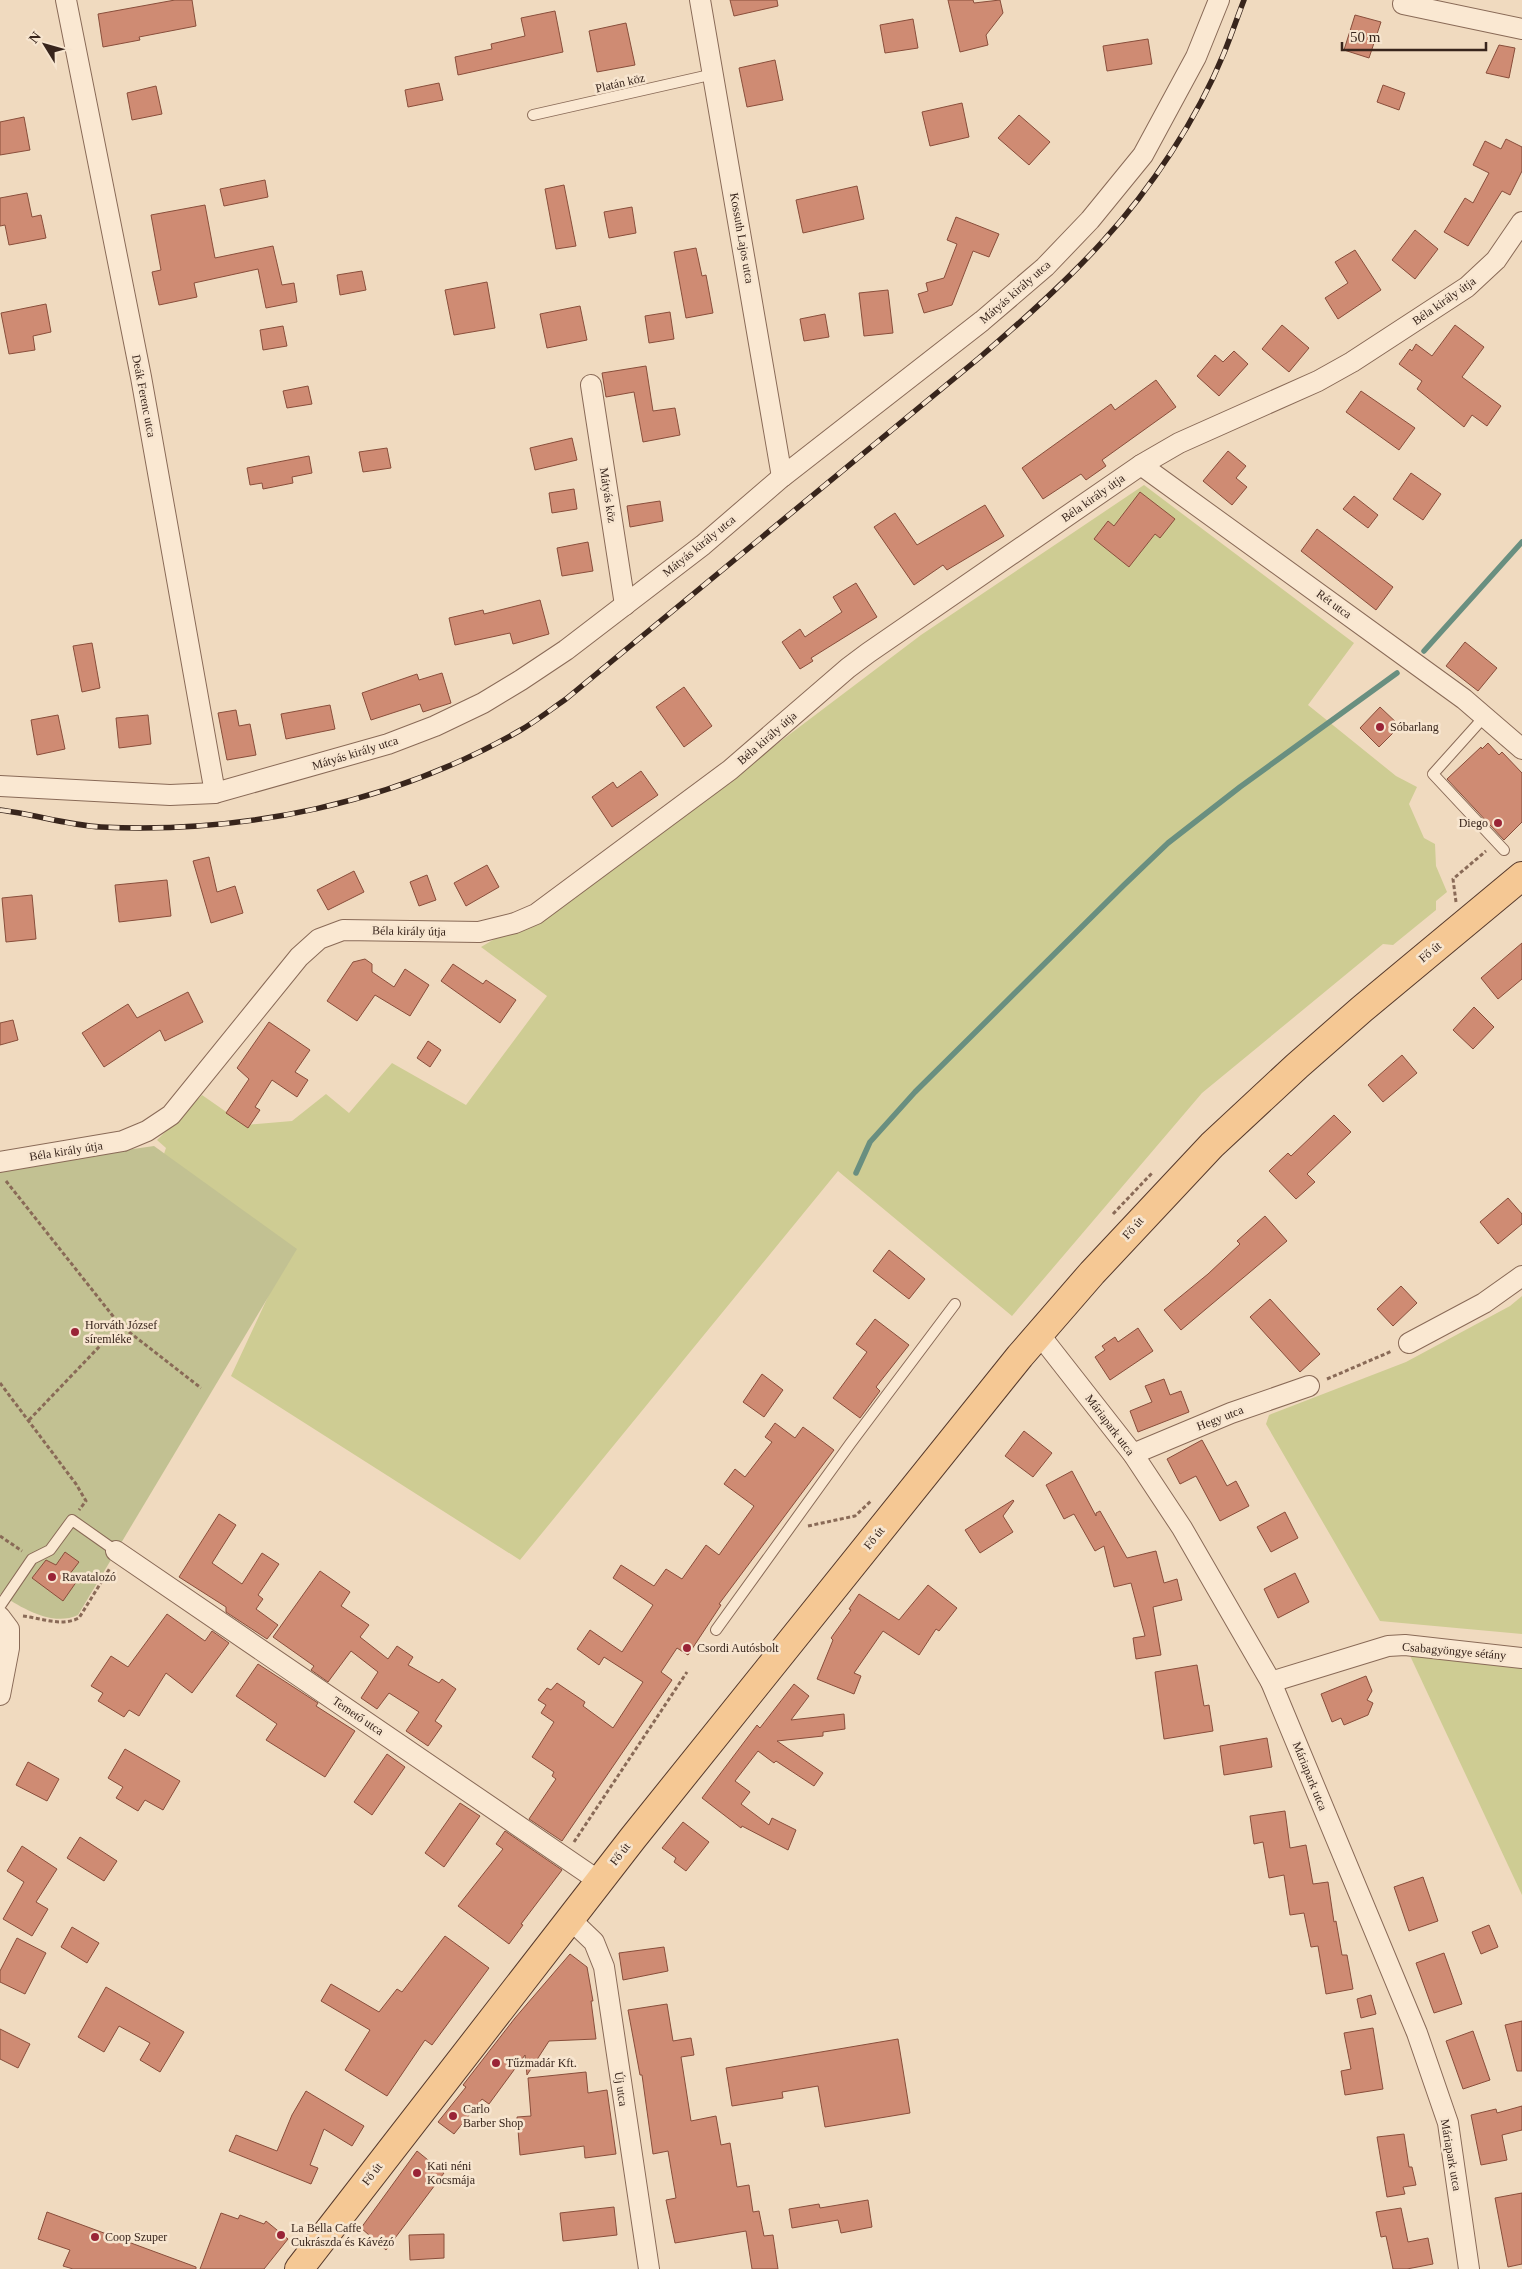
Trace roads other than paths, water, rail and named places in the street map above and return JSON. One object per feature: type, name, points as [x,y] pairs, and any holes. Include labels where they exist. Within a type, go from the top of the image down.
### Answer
[{"type":"main road","name":"Fő út","points":[[299,2269],[599,1881],[1039,1334],[1158,1200],[1212,1145],[1362,1009],[1522,876]]},
{"type":"street","name":"Deák Ferenc utca","points":[[66,0],[141,377],[215,793]]},
{"type":"street","name":"Kossuth Lajos utca","points":[[700,0],[782,477]]},
{"type":"street","name":"Mátyás király utca","points":[[0,786],[170,795],[215,793],[339,760],[388,744],[436,726],[483,703],[521,680],[566,650],[703,545],[782,477],[982,321],[1045,266],[1090,220],[1144,155],[1196,57],[1219,0]]},
{"type":"street","points":[[1403,4],[1522,28]]},
{"type":"street","name":"Béla király útja","points":[[0,1162],[123,1142],[147,1131],[171,1115],[299,956],[319,939],[344,930],[479,932],[506,926],[536,914],[730,770],[848,668],[1142,465],[1179,443],[1318,381],[1352,362],[1467,287],[1496,260],[1522,222]]},
{"type":"street","name":"Mátyás köz","points":[[591,385],[625,605]]},
{"type":"street","name":"Rét utca","points":[[1142,465],[1395,648],[1485,716],[1522,749]]},
{"type":"street","points":[[1409,1343],[1484,1303],[1522,1276]]},
{"type":"street","name":"Máriapark utca","points":[[1039,1334],[1133,1454],[1182,1528],[1271,1682],[1417,2033],[1448,2123],[1469,2269]]},
{"type":"street","name":"Hegy utca","points":[[1133,1454],[1231,1413],[1309,1386]]},
{"type":"street","name":"Temető utca","points":[[118,1552],[599,1881]]},
{"type":"street","points":[[0,1694],[10,1648],[9,1616]]},
{"type":"street","name":"Csabagyöngye sétány","points":[[1271,1682],[1388,1646],[1405,1645],[1522,1658]]},
{"type":"street","name":"Új utca","points":[[570,1919],[594,1942],[604,1968],[649,2269]]},
{"type":"lane","name":"Platán köz","points":[[533,116],[714,74]]},
{"type":"lane","points":[[1485,716],[1433,774],[1504,850]]},
{"type":"lane","points":[[716,1630],[955,1304]]},
{"type":"lane","points":[[0,1606],[32,1559],[50,1550],[72,1520],[118,1552]]},
{"type":"waterway","points":[[1424,651],[1522,542]]},
{"type":"waterway","points":[[856,1173],[870,1142],[915,1092],[1168,843],[1240,787],[1397,673]]},
{"type":"railway","points":[[0,810],[101,827],[155,828],[263,819],[317,809],[369,795],[421,777],[471,756],[531,724],[566,699],[979,358],[1074,272],[1121,221],[1155,176],[1187,128],[1227,47],[1244,0]]},
{"type":"place","name":"Sóbarlang","points":[[1380,727]]},
{"type":"place","name":"Diego","points":[[1498,823]]},
{"type":"place","name":"Horváth József síremléke","points":[[75,1332]]},
{"type":"place","name":"Ravatalozó","points":[[52,1577]]},
{"type":"place","name":"Csordi Autósbolt","points":[[687,1648]]},
{"type":"place","name":"Tűzmadár Kft.","points":[[496,2063]]},
{"type":"place","name":"Carlo Barber Shop","points":[[453,2116]]},
{"type":"place","name":"Kati néni Kocsmája","points":[[417,2173]]},
{"type":"place","name":"La Bella Caffe Cukrászda és Kávézó","points":[[281,2235]]},
{"type":"place","name":"Coop Szuper","points":[[95,2237]]}]
